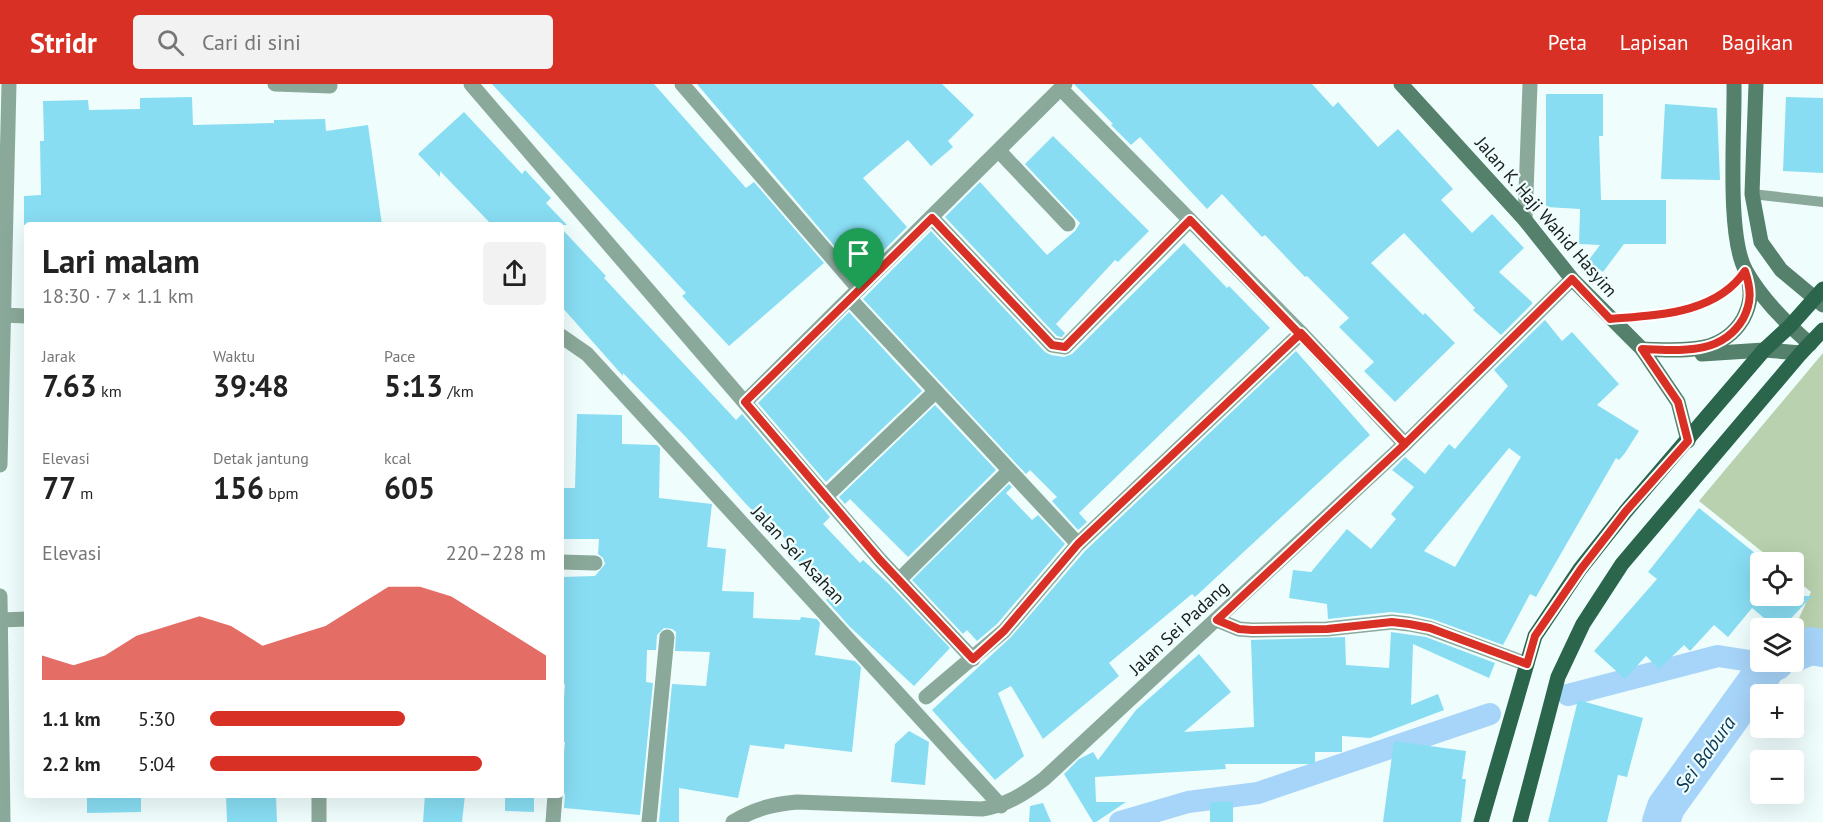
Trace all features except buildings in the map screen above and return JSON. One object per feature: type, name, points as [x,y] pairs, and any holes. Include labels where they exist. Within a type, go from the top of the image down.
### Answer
[{"type":"main road","name":"Jalan K. Haji Wahid Hasyim","points":[[1401,84],[1525,220],[1572,279],[1642,349],[1678,402],[1688,441]]},
{"type":"main road","points":[[1642,349],[1680,350],[1711,346],[1734,334],[1750,306],[1749,285],[1737,238],[1733,186],[1734,84]]},
{"type":"main road","points":[[1480,822],[1535,636],[1581,569],[1626,511],[1764,350],[1820,298],[1781,270],[1761,242],[1752,194],[1756,84]]},
{"type":"main road","points":[[1745,271],[1790,326],[1805,349]]},
{"type":"main road","points":[[1520,822],[1558,677],[1583,624],[1622,564],[1823,330]]},
{"type":"main road","points":[[1642,349],[1671,354],[1805,349]]},
{"type":"street","points":[[0,465],[9,84]]},
{"type":"street","points":[[275,84],[330,86]]},
{"type":"street","points":[[471,84],[880,560],[973,659]]},
{"type":"street","points":[[682,84],[935,392],[1078,544]]},
{"type":"street","points":[[1525,220],[1530,84]]},
{"type":"street","points":[[745,402],[1063,86],[1405,444]]},
{"type":"street","points":[[999,151],[1068,224]]},
{"type":"street","points":[[932,218],[1052,345],[1057,347],[1065,347],[1190,220]]},
{"type":"street","name":"Jalan Sei Padang","points":[[734,822],[751,811],[775,804],[797,802],[982,809],[1001,806],[1023,795],[1044,779],[1405,444],[1572,279]]},
{"type":"street","points":[[2,315],[24,316]]},
{"type":"street","points":[[926,697],[1004,631],[1078,544],[1301,333]]},
{"type":"street","name":"Jalan Sei Asahan","points":[[564,338],[587,354],[1001,806]]},
{"type":"street","points":[[825,496],[935,392]]},
{"type":"street","points":[[900,579],[1008,472]]},
{"type":"street","points":[[564,562],[595,563]]},
{"type":"street","points":[[0,596],[3,822]]},
{"type":"street","points":[[1,620],[24,619]]},
{"type":"street","points":[[1217,620],[1239,629],[1252,630],[1327,629],[1392,622],[1409,624],[1430,628],[1527,664]]},
{"type":"street","points":[[650,822],[667,637]]},
{"type":"street","points":[[319,798],[319,822]]},
{"type":"street","points":[[553,822],[555,798]]},
{"type":"lane","points":[[1752,194],[1823,202]]},
{"type":"lane","points":[[1610,319],[1656,315],[1699,306],[1736,284],[1745,271]]},
{"type":"green space","points":[[1823,353],[1823,650],[1804,646],[1804,618],[1799,618],[1811,592],[1804,586],[1804,552],[1763,552],[1699,501]]},
{"type":"waterway","name":"Sei Babura","points":[[1804,649],[1810,646],[1823,648]]},
{"type":"waterway","points":[[1568,695],[1718,656],[1750,661]]},
{"type":"waterway","name":"Sei Babura","points":[[1661,822],[1666,807],[1763,672]]},
{"type":"waterway","points":[[1120,822],[1188,802],[1258,793],[1490,714]]},
{"type":"route","points":[[859,290],[745,402],[880,560],[973,659],[1004,631],[1078,544],[1301,333],[1405,444],[1217,620],[1239,629],[1252,630],[1327,629],[1392,622],[1409,624],[1430,628],[1527,664],[1535,636],[1581,569],[1626,511],[1688,441],[1678,402],[1642,349],[1680,350],[1711,346],[1734,334],[1750,306],[1749,285],[1745,271],[1736,284],[1720,296],[1699,306],[1656,315],[1610,319],[1572,279],[1405,444],[1385,424],[1301,333],[1190,220],[1065,347],[1052,345],[932,218],[859,290]]}]
